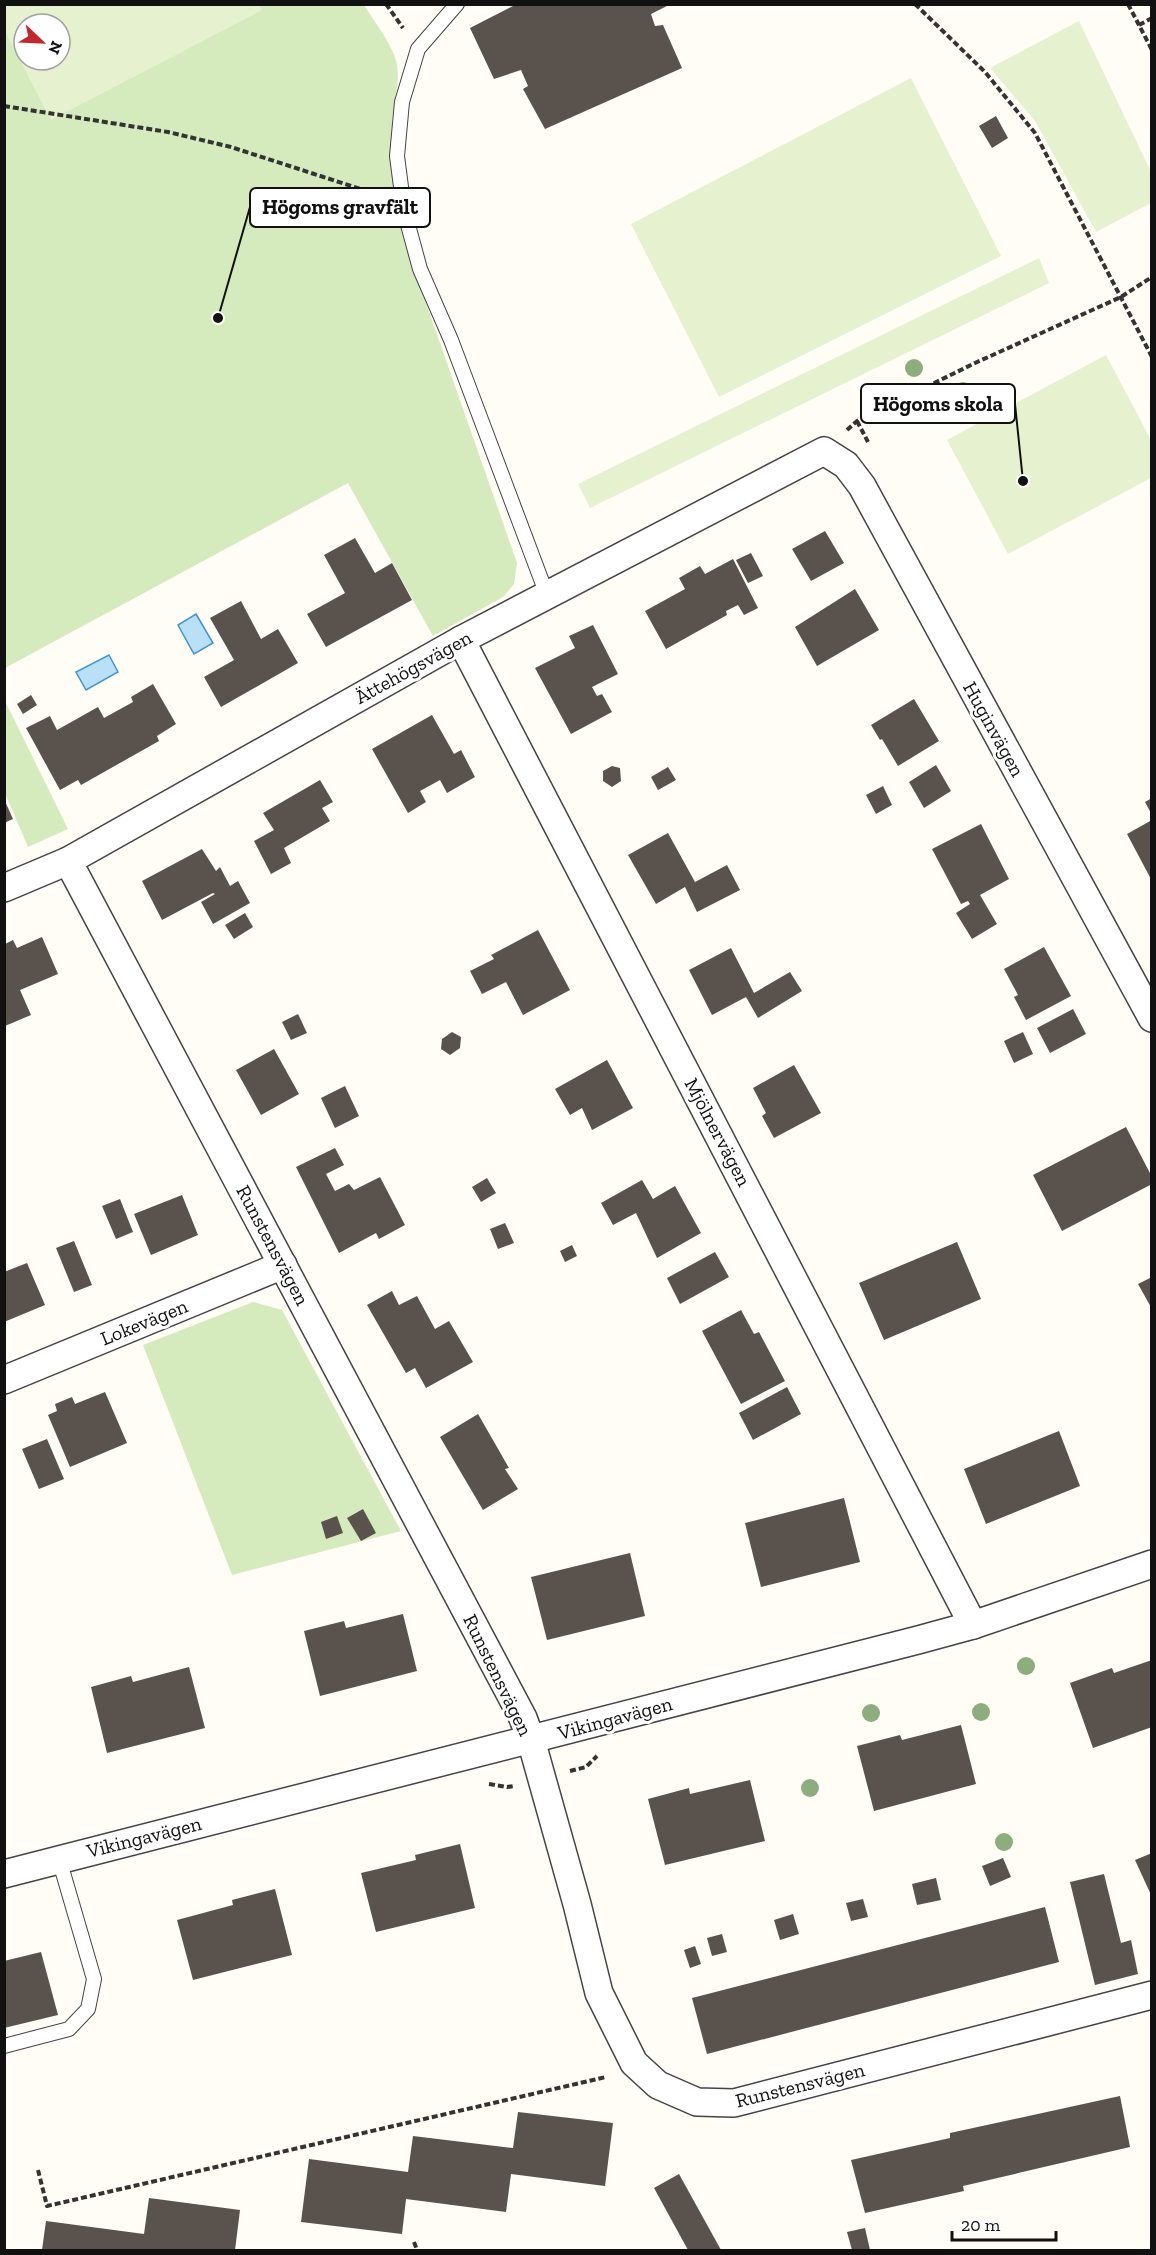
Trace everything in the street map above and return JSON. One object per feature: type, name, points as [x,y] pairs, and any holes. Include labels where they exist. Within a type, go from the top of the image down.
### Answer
[{"type":"street","name":"Ättehögsvägen","points":[[4,888],[68,861],[461,640],[824,451]]},
{"type":"street","name":"Huginvägen","points":[[824,451],[846,465],[862,486],[1151,1015]]},
{"type":"street","name":"Mjölnervägen","points":[[461,640],[973,1625]]},
{"type":"street","name":"Runstensvägen","points":[[68,861],[517,1708],[531,1740],[577,1904],[599,1993],[634,2063],[658,2085],[697,2102],[734,2103],[1152,1995]]},
{"type":"street","name":"Lokevägen","points":[[4,1380],[283,1265]]},
{"type":"street","name":"Vikingavägen","points":[[4,1874],[973,1625],[1152,1564]]},
{"type":"lane","points":[[457,4],[418,49],[402,102],[397,156],[403,203],[420,269],[451,340],[547,595]]},
{"type":"lane","points":[[4,2046],[69,2030],[88,2009],[94,1979],[59,1859]]},
{"type":"path","points":[[915,4],[985,72],[1035,133],[1152,357]]},
{"type":"path","points":[[1128,4],[1152,50]]},
{"type":"path","points":[[1139,25],[1152,18]]},
{"type":"path","points":[[4,106],[168,132],[231,147],[403,203]]},
{"type":"path","points":[[824,451],[857,421],[975,363],[1121,297],[1152,277]]},
{"type":"path","points":[[38,2170],[46,2206],[614,2075],[634,2063]]},
{"type":"path","points":[[414,2242],[417,2250]]},
{"type":"green space","points":[[5,5],[364,5],[391,47],[398,69],[392,117],[392,155],[398,213],[405,243],[517,563],[514,584],[503,597],[433,636],[348,483],[5,668]]},
{"type":"green space","points":[[5,5],[259,5],[262,10],[51,120],[26,72],[72,72],[72,12],[12,12],[12,45],[5,31]]},
{"type":"green space","points":[[1079,21],[1151,172],[1151,203],[1096,232],[1035,121],[990,68]]},
{"type":"green space","points":[[911,78],[1001,256],[719,397],[631,224]]},
{"type":"green space","points":[[1039,258],[1049,283],[590,508],[578,484]]},
{"type":"green space","points":[[1106,355],[1151,440],[1151,478],[1008,554],[947,440]]},
{"type":"green space","points":[[5,701],[68,829],[28,847],[5,793]]},
{"type":"green space","points":[[253,1302],[282,1310],[401,1531],[232,1575],[143,1345]]},
{"type":"water","points":[[196,614],[213,643],[194,654],[178,625]]},
{"type":"water","points":[[109,655],[118,672],[86,690],[76,672]]},
{"type":"building","points":[[517,4],[671,4],[651,14],[655,26],[663,25],[682,68],[545,129],[523,89],[528,86],[521,70],[494,79],[470,28]]},
{"type":"building","points":[[996,116],[1008,138],[992,148],[979,126]]},
{"type":"building","points":[[825,531],[844,563],[811,581],[792,549]]},
{"type":"building","points":[[355,538],[375,573],[392,563],[412,600],[326,647],[307,614],[345,593],[324,555]]},
{"type":"building","points":[[751,553],[763,576],[748,583],[736,560]]},
{"type":"building","points":[[733,559],[758,608],[744,615],[738,605],[726,611],[727,615],[666,649],[645,611],[685,589],[679,578],[700,566],[705,574]]},
{"type":"building","points":[[855,589],[879,630],[817,666],[795,627]]},
{"type":"building","points":[[241,601],[261,639],[278,629],[298,663],[221,707],[204,677],[234,660],[210,618]]},
{"type":"building","points":[[593,625],[618,674],[592,687],[597,696],[602,694],[612,712],[571,734],[535,668],[575,648],[569,636]]},
{"type":"building","points":[[153,684],[176,724],[157,736],[159,741],[81,785],[78,780],[60,790],[26,728],[50,716],[57,730],[98,707],[104,718],[133,702],[131,697]]},
{"type":"building","points":[[31,695],[37,705],[23,714],[17,704]]},
{"type":"building","points":[[914,699],[939,741],[898,766],[871,725]]},
{"type":"building","points":[[432,715],[454,754],[461,750],[475,777],[447,793],[440,780],[420,791],[426,802],[408,813],[372,749]]},
{"type":"building","points":[[936,765],[951,791],[924,808],[909,782]]},
{"type":"building","points":[[612,766],[620,768],[621,781],[612,787],[603,781],[603,771]]},
{"type":"building","points":[[668,767],[676,780],[658,790],[651,777]]},
{"type":"building","points":[[320,780],[333,802],[322,808],[330,821],[284,848],[291,863],[271,874],[254,841],[274,830],[263,813]]},
{"type":"building","points":[[883,786],[892,805],[876,814],[866,795]]},
{"type":"building","points":[[1152,798],[1152,815],[1145,802]]},
{"type":"building","points":[[4,799],[13,819],[4,823]]},
{"type":"building","points":[[1152,820],[1152,881],[1127,834]]},
{"type":"building","points":[[981,824],[1009,879],[980,895],[997,924],[972,939],[956,913],[970,904],[968,901],[961,904],[932,849]]},
{"type":"building","points":[[668,833],[695,882],[727,865],[740,890],[697,912],[685,887],[656,904],[628,855]]},
{"type":"building","points":[[202,849],[216,871],[220,867],[230,886],[238,881],[250,903],[213,924],[201,902],[215,894],[213,893],[162,920],[142,881]]},
{"type":"building","points":[[245,913],[253,927],[234,939],[225,925]]},
{"type":"building","points":[[538,930],[570,990],[523,1015],[506,982],[482,994],[470,971],[494,959],[491,955]]},
{"type":"building","points":[[42,937],[58,974],[20,990],[31,1015],[5,1026],[5,944],[13,940],[17,948]]},
{"type":"building","points":[[1044,947],[1071,996],[1026,1020],[1014,997],[1018,995],[1004,969]]},
{"type":"building","points":[[731,948],[754,993],[790,972],[802,991],[758,1018],[746,997],[712,1015],[689,970]]},
{"type":"building","points":[[1073,1009],[1086,1034],[1050,1053],[1037,1028]]},
{"type":"building","points":[[298,1014],[307,1033],[291,1040],[282,1022]]},
{"type":"building","points":[[452,1032],[461,1037],[460,1048],[450,1055],[441,1049],[442,1039]]},
{"type":"building","points":[[1023,1032],[1033,1054],[1014,1063],[1004,1041]]},
{"type":"building","points":[[274,1049],[299,1094],[261,1115],[236,1070]]},
{"type":"building","points":[[607,1060],[633,1108],[592,1130],[582,1108],[570,1115],[555,1089]]},
{"type":"building","points":[[794,1065],[821,1113],[774,1138],[762,1116],[766,1113],[753,1088]]},
{"type":"building","points":[[345,1086],[359,1116],[335,1128],[321,1098]]},
{"type":"building","points":[[1126,1127],[1152,1177],[1152,1184],[1062,1231],[1033,1175]]},
{"type":"building","points":[[335,1148],[344,1165],[326,1174],[335,1191],[349,1184],[354,1190],[380,1177],[405,1225],[379,1239],[376,1233],[339,1253],[296,1167]]},
{"type":"building","points":[[487,1178],[496,1193],[481,1202],[472,1187]]},
{"type":"building","points":[[642,1180],[653,1199],[675,1186],[701,1233],[657,1258],[636,1213],[613,1225],[601,1203]]},
{"type":"building","points":[[182,1195],[198,1235],[151,1255],[134,1214]]},
{"type":"building","points":[[120,1199],[133,1232],[116,1239],[102,1206]]},
{"type":"building","points":[[505,1223],[514,1243],[498,1249],[490,1229]]},
{"type":"building","points":[[74,1241],[92,1285],[74,1292],[56,1248]]},
{"type":"building","points":[[957,1242],[981,1299],[884,1340],[859,1283]]},
{"type":"building","points":[[572,1245],[577,1256],[565,1262],[560,1251]]},
{"type":"building","points":[[715,1252],[729,1277],[680,1304],[667,1278]]},
{"type":"building","points":[[27,1263],[45,1305],[4,1322],[4,1272]]},
{"type":"building","points":[[1152,1277],[1152,1309],[1138,1284]]},
{"type":"building","points":[[392,1291],[399,1305],[417,1296],[435,1329],[449,1321],[473,1362],[426,1388],[415,1368],[406,1373],[367,1305]]},
{"type":"building","points":[[741,1310],[754,1334],[759,1332],[785,1381],[741,1404],[702,1331]]},
{"type":"building","points":[[787,1387],[801,1414],[753,1440],[739,1413]]},
{"type":"building","points":[[105,1392],[127,1443],[70,1467],[48,1415],[57,1411],[55,1404],[72,1397],[75,1404]]},
{"type":"building","points":[[478,1414],[509,1468],[505,1469],[518,1489],[483,1510],[440,1437]]},
{"type":"building","points":[[1059,1431],[1080,1486],[986,1524],[964,1469]]},
{"type":"building","points":[[47,1439],[64,1479],[39,1489],[22,1449]]},
{"type":"building","points":[[844,1498],[860,1562],[761,1587],[745,1523]]},
{"type":"building","points":[[363,1509],[376,1533],[361,1541],[347,1518]]},
{"type":"building","points":[[337,1516],[343,1533],[326,1539],[321,1522]]},
{"type":"building","points":[[630,1553],[645,1616],[547,1640],[531,1577]]},
{"type":"building","points":[[403,1614],[417,1671],[320,1696],[304,1631],[344,1621],[346,1628]]},
{"type":"building","points":[[1152,1660],[1152,1727],[1093,1748],[1070,1683],[1112,1668],[1114,1673]]},
{"type":"building","points":[[189,1667],[205,1728],[107,1753],[91,1687],[131,1676],[133,1682]]},
{"type":"building","points":[[961,1725],[976,1784],[874,1811],[857,1746],[900,1735],[902,1740]]},
{"type":"building","points":[[750,1780],[765,1841],[665,1865],[648,1799],[689,1788],[690,1794]]},
{"type":"building","points":[[460,1844],[475,1908],[376,1932],[361,1873],[416,1860],[415,1855]]},
{"type":"building","points":[[1152,1853],[1152,1897],[1135,1860]]},
{"type":"building","points":[[1003,1858],[1011,1877],[990,1886],[982,1866]]},
{"type":"building","points":[[1104,1874],[1121,1943],[1131,1940],[1138,1974],[1095,1985],[1070,1882]]},
{"type":"building","points":[[936,1878],[941,1900],[917,1905],[912,1884]]},
{"type":"building","points":[[275,1889],[292,1955],[193,1980],[177,1920],[233,1905],[232,1900]]},
{"type":"building","points":[[863,1899],[868,1917],[851,1921],[846,1903]]},
{"type":"building","points":[[1045,1907],[1059,1962],[707,2054],[692,1998]]},
{"type":"building","points":[[793,1914],[799,1934],[780,1940],[774,1920]]},
{"type":"building","points":[[722,1934],[727,1952],[712,1956],[707,1938]]},
{"type":"building","points":[[695,1946],[701,1964],[690,1968],[684,1950]]},
{"type":"building","points":[[41,1952],[58,2015],[4,2028],[4,1961]]},
{"type":"building","points":[[1120,2096],[1130,2147],[963,2186],[964,2191],[865,2213],[851,2160],[950,2138],[950,2133]]},
{"type":"building","points":[[518,2112],[613,2123],[605,2186],[511,2174],[506,2212],[406,2199],[402,2234],[301,2222],[309,2159],[408,2172],[413,2136],[513,2148]]},
{"type":"building","points":[[679,2174],[721,2250],[688,2250],[654,2188]]},
{"type":"building","points":[[149,2198],[240,2210],[235,2250],[42,2250],[46,2221],[144,2234]]},
{"type":"building","points":[[865,2228],[870,2250],[852,2250],[847,2232]]},
{"type":"place","name":"Högoms gravfält","points":[[218,318]]},
{"type":"place","name":"Högoms skola","points":[[1023,481]]}]
